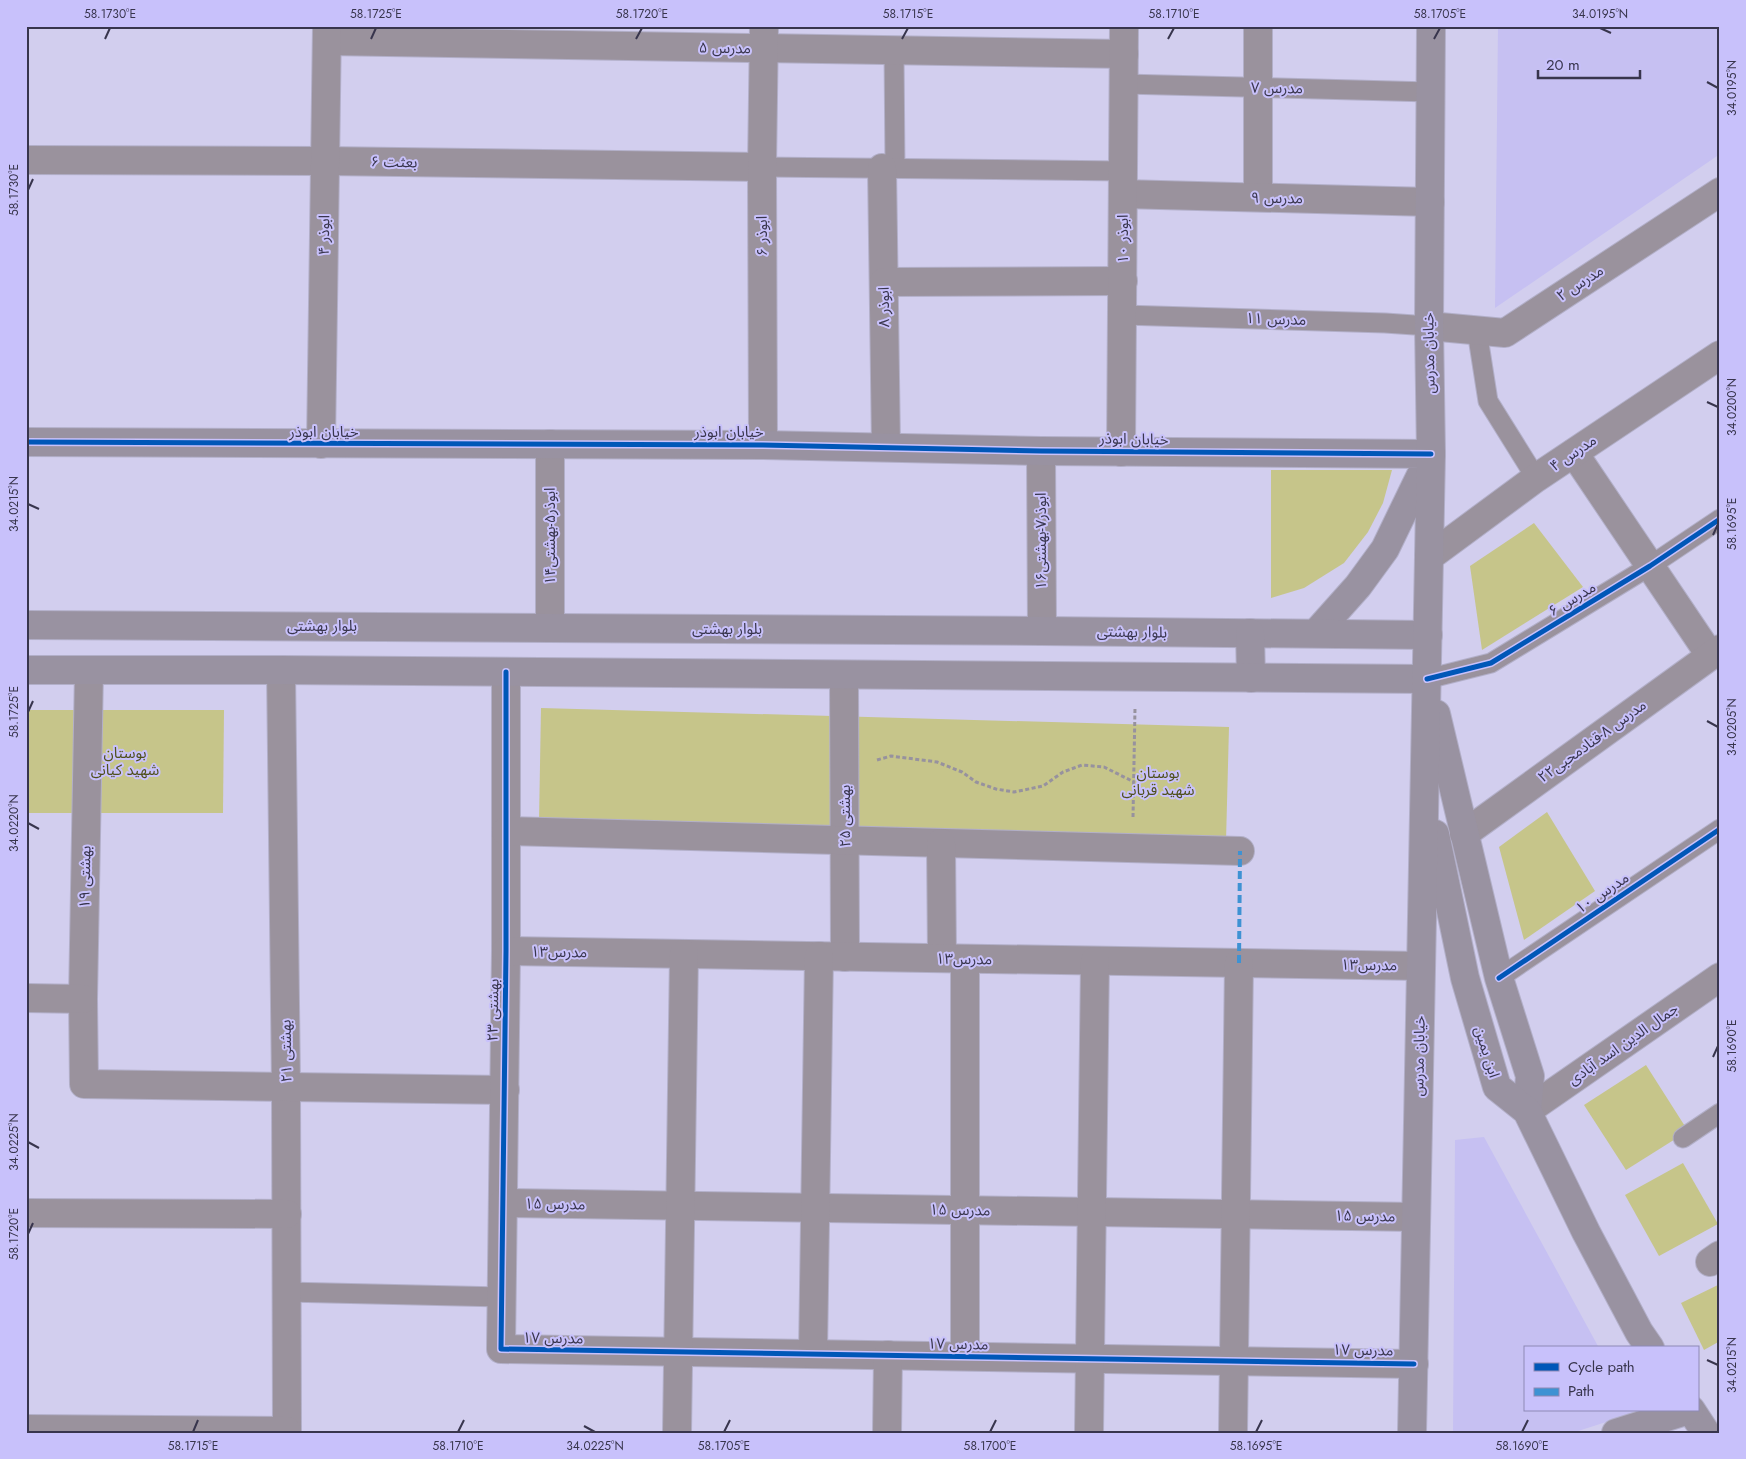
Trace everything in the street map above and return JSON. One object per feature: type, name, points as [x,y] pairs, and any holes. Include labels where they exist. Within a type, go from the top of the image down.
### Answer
[{"type":"main road","name":"خیابان مدرس","points":[[1413,1422],[1424,779],[1430,557],[1431,26]]},
{"type":"main road","name":"خیابان ابوذر","points":[[26,442],[763,445],[1040,451],[1431,454]]},
{"type":"main road","points":[[1316,633],[1358,586],[1385,549],[1431,454]]},
{"type":"main road","name":"بلوار بهشتی","points":[[26,625],[1042,630],[1428,635]]},
{"type":"main road","points":[[1250,633],[1251,678]]},
{"type":"main road","points":[[26,670],[281,670],[1427,679]]},
{"type":"main road","name":"خیابان مدرس","points":[[1427,679],[1499,978],[1530,1076],[1527,1110]]},
{"type":"main road","name":"ابن یمین","points":[[1424,779],[1465,978],[1497,1087],[1527,1110],[1586,1232],[1639,1332],[1649,1346]]},
{"type":"main road","points":[[1616,1433],[1684,1412]]},
{"type":"main road","points":[[1691,1412],[1706,1433]]},
{"type":"main road","points":[[1413,1422],[1432,1433]]},
{"type":"street","name":"ابوذر ۱۰","points":[[1121,452],[1124,26]]},
{"type":"street","points":[[1258,26],[1258,197]]},
{"type":"street","name":"مدرس ۵","points":[[327,34],[763,37],[894,51],[1124,54]]},
{"type":"street","name":"ابوذر ۴","points":[[321,444],[327,34]]},
{"type":"street","name":"ابوذر ۶","points":[[763,37],[763,445]]},
{"type":"street","name":"بعثت ۶","points":[[26,160],[325,161],[762,167]]},
{"type":"street","name":"ابوذر ۸","points":[[886,447],[884,282],[889,168]]},
{"type":"street","name":"مدرس ۹","points":[[1123,182],[1258,197],[1430,202]]},
{"type":"street","name":"مدرس ۲","points":[[1429,326],[1505,333],[1720,192]]},
{"type":"street","points":[[884,282],[1123,281]]},
{"type":"street","name":"مدرس ۴","points":[[1430,557],[1536,478],[1720,355]]},
{"type":"street","name":"ابوذر۵-بهشتی۱۴","points":[[550,444],[550,627]]},
{"type":"street","name":"ابوذر۷-بهشتی۱۶","points":[[1040,451],[1042,630]]},
{"type":"street","points":[[1574,453],[1650,566],[1715,652]]},
{"type":"street","points":[[26,612],[26,625]]},
{"type":"street","name":"مدرس ۸-قنادمحبی۲۲","points":[[1464,834],[1715,652]]},
{"type":"street","name":"بهشتی ۲۱","points":[[281,670],[287,1214],[286,1432]]},
{"type":"street","name":"بهشتی ۱۹","points":[[89,671],[83,999],[84,1084],[286,1087]]},
{"type":"street","name":"بهشتی ۲۳","points":[[501,1349],[505,1090],[506,672]]},
{"type":"street","name":"بهشتی ۲۵","points":[[813,1354],[815,1208],[832,957],[845,840],[844,675]]},
{"type":"street","points":[[506,831],[1240,851]]},
{"type":"street","points":[[941,843],[954,958],[965,1210],[965,1356]]},
{"type":"street","name":"مدرس۱۳","points":[[506,952],[1421,966]]},
{"type":"street","points":[[677,1433],[684,954]]},
{"type":"street","points":[[1089,1433],[1095,961]]},
{"type":"street","points":[[1233,1433],[1238,963]]},
{"type":"street","name":"جمال الدین اسد آبادی","points":[[1527,1110],[1720,977]]},
{"type":"street","points":[[26,998],[83,999]]},
{"type":"street","points":[[286,1087],[505,1090]]},
{"type":"street","name":"مدرس ۱۵","points":[[503,1203],[1416,1217]]},
{"type":"street","points":[[26,1213],[287,1214]]},
{"type":"street","name":"مدرس ۱۷","points":[[501,1349],[1414,1364]]},
{"type":"street","points":[[887,1433],[888,1355]]},
{"type":"street","points":[[26,1429],[286,1432]]},
{"type":"lane","points":[[889,168],[894,51]]},
{"type":"lane","name":"مدرس ۷","points":[[1124,84],[1430,92]]},
{"type":"lane","points":[[762,167],[889,168],[1123,182]]},
{"type":"lane","name":"مدرس ۱۱","points":[[1122,315],[1385,322],[1429,326]]},
{"type":"lane","points":[[1477,331],[1488,401],[1536,478]]},
{"type":"lane","name":"مدرس ۶","points":[[1427,679],[1491,663],[1650,566],[1720,518]]},
{"type":"lane","name":"مدرس ۱۰","points":[[1499,978],[1720,829]]},
{"type":"lane","points":[[1683,1138],[1720,1113]]},
{"type":"lane","points":[[286,1292],[502,1297]]},
{"type":"path","points":[[1132,848],[1136,677]]},
{"type":"path","points":[[844,771],[891,756],[937,762],[962,772],[976,782],[996,789],[1014,792],[1043,786],[1063,772],[1082,765],[1104,767],[1134,782]]},
{"type":"shaded area","points":[[1498,26],[1720,26],[1720,154],[1495,308]]},
{"type":"shaded area","points":[[1484,1137],[1598,1346],[1524,1346],[1524,1412],[1634,1413],[1572,1433],[1453,1433],[1455,1140]]},
{"type":"green space","points":[[1271,470],[1392,470],[1383,503],[1368,532],[1344,563],[1304,588],[1271,598]]},
{"type":"green space","points":[[1534,523],[1583,587],[1482,650],[1470,566]]},
{"type":"green space","name":"بوستان شهید قربانی","points":[[541,708],[1229,727],[1226,841],[539,822]]},
{"type":"green space","name":"بوستان شهید کیانی","points":[[26,710],[224,710],[223,813],[26,813]]},
{"type":"green space","points":[[1547,812],[1595,891],[1524,940],[1499,847]]},
{"type":"green space","points":[[1646,1065],[1688,1131],[1626,1170],[1584,1105]]},
{"type":"green space","points":[[1683,1163],[1718,1224],[1659,1256],[1625,1195]]},
{"type":"green space","points":[[1720,1284],[1720,1341],[1704,1350],[1681,1303]]},
{"type":"marked path","points":[[1239,963],[1240,851]]},
{"type":"cycle path","points":[[26,442],[763,445],[1041,451],[1431,454]]},
{"type":"cycle path","points":[[1427,679],[1491,663],[1650,566],[1720,519]]},
{"type":"cycle path","points":[[506,672],[506,951],[501,1349],[1414,1364]]},
{"type":"cycle path","points":[[1499,978],[1720,829]]}]
